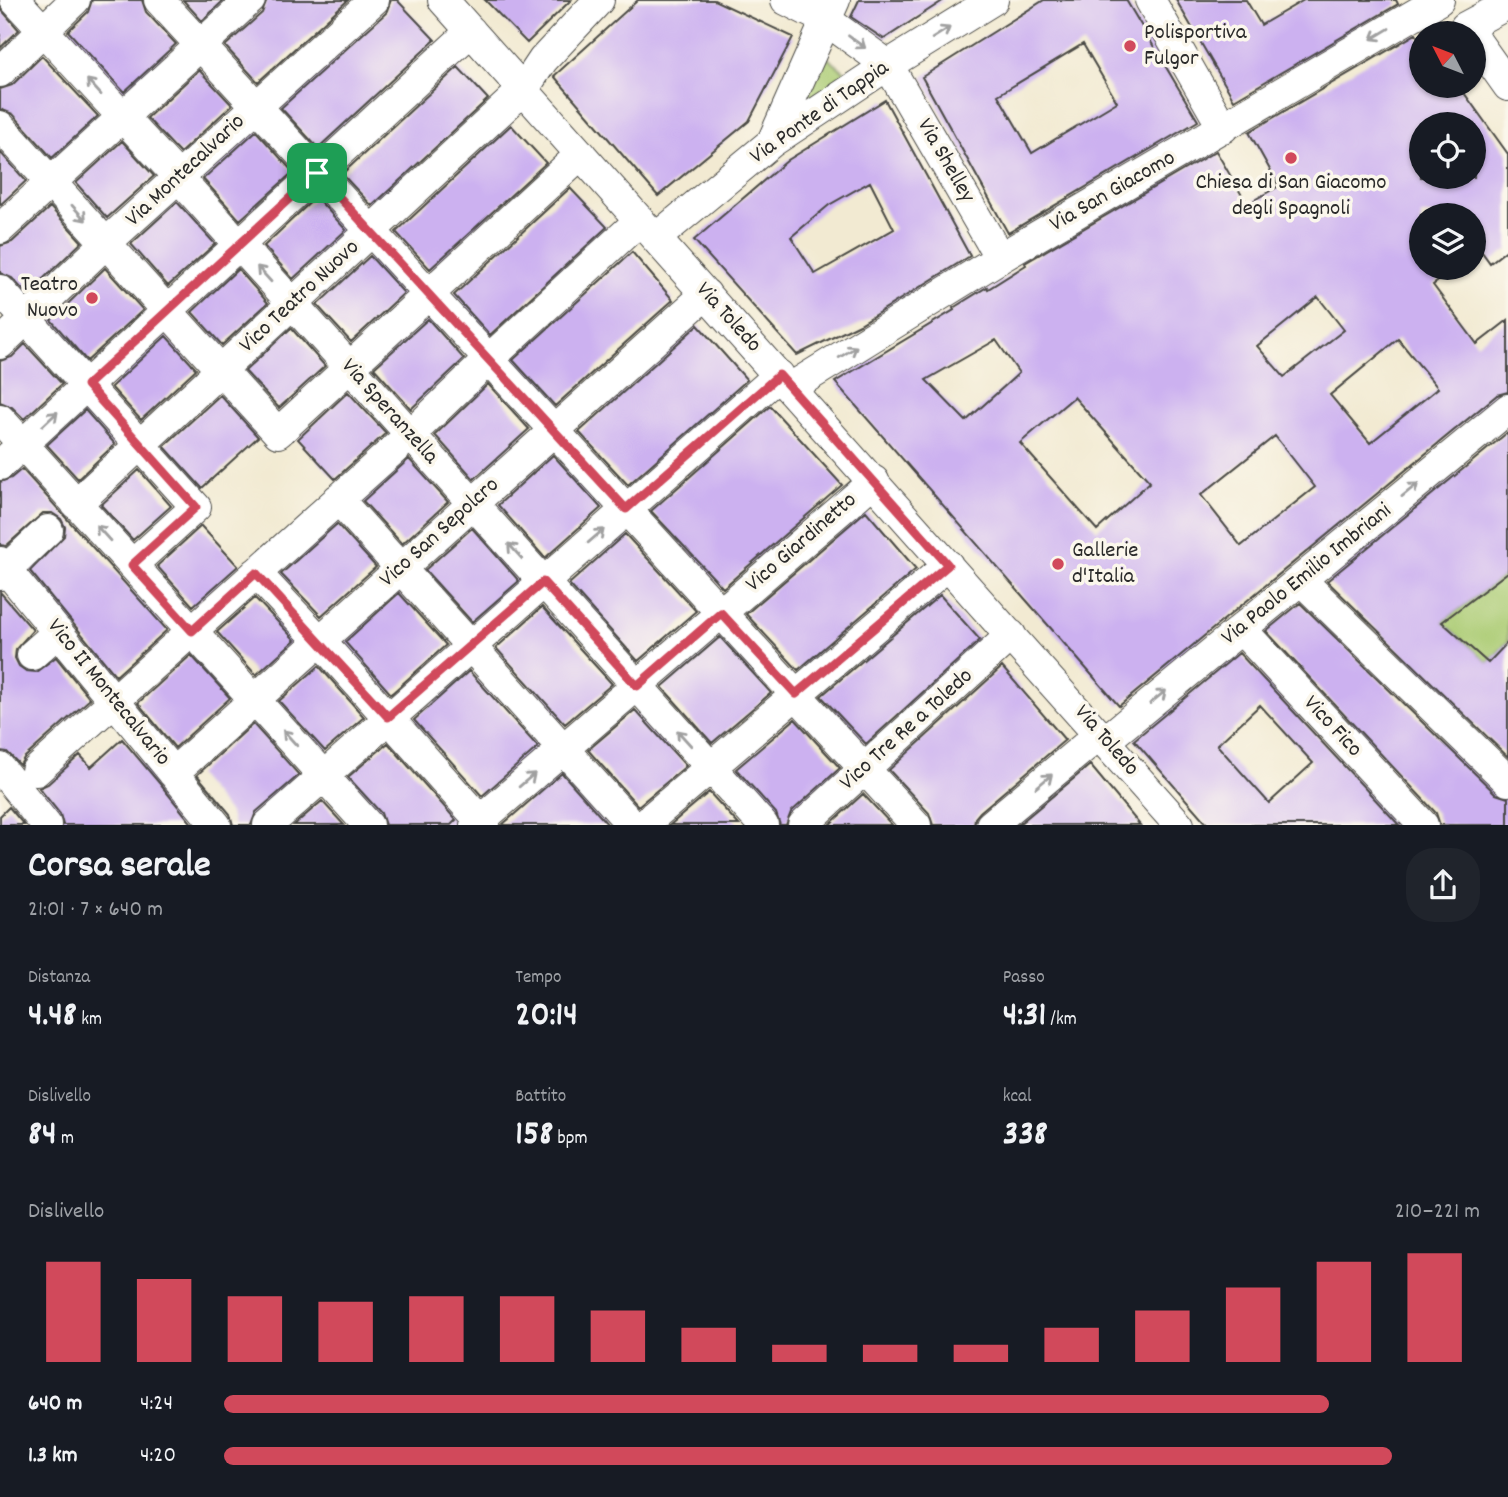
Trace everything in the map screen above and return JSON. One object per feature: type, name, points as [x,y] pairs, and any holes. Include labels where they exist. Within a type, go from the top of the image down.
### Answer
[{"type":"street","name":"Via Speranzella","points":[[15,0],[763,825]]},
{"type":"street","points":[[0,72],[75,0]]},
{"type":"street","points":[[159,0],[916,825]]},
{"type":"street","points":[[0,229],[250,0]]},
{"type":"street","name":"Via Montecalvario","points":[[0,344],[106,243],[374,0]]},
{"type":"street","name":"Via Toledo","points":[[443,0],[1179,825]]},
{"type":"street","points":[[786,0],[831,10],[888,65]]},
{"type":"street","name":"Via Ponte di Tappia","points":[[13,782],[114,700],[192,631],[410,435],[489,359],[648,229],[888,65],[993,0]]},
{"type":"street","points":[[1150,0],[1223,128]]},
{"type":"street","name":"Via San Giacomo","points":[[268,825],[626,509],[784,381],[1000,258],[1439,0]]},
{"type":"street","points":[[1445,0],[1461,21]]},
{"type":"street","name":"Vico Teatro Nuovo","points":[[76,504],[523,90],[543,60],[597,2]]},
{"type":"street","points":[[1486,21],[1508,4]]},
{"type":"street","points":[[772,142],[831,10]]},
{"type":"street","points":[[0,465],[471,31]]},
{"type":"street","points":[[1486,55],[1508,86]]},
{"type":"street","name":"Via Shelley","points":[[888,65],[1000,258]]},
{"type":"street","points":[[0,125],[278,433],[581,154]]},
{"type":"street","points":[[0,290],[196,507],[132,565]]},
{"type":"street","name":"Vico San Sepolcro","points":[[173,773],[706,294]]},
{"type":"street","name":"Via Paolo Emilio Imbriani","points":[[991,825],[1241,629],[1508,409]]},
{"type":"street","points":[[0,419],[192,631],[264,692],[324,775],[368,825]]},
{"type":"street","name":"Vico Giardinetto","points":[[480,824],[874,481]]},
{"type":"street","points":[[338,499],[632,825]]},
{"type":"street","points":[[2,568],[48,530]]},
{"type":"street","points":[[643,825],[948,565]]},
{"type":"street","name":"Vico II Montecalvario","points":[[2,568],[216,825]]},
{"type":"street","points":[[256,573],[388,717],[480,824]]},
{"type":"street","points":[[1301,580],[1508,780]]},
{"type":"street","name":"Vico Fico","points":[[1241,629],[1423,825]]},
{"type":"street","points":[[32,655],[58,632]]},
{"type":"street","name":"Vico Tre Re a Toledo","points":[[803,825],[1011,635]]},
{"type":"street","points":[[13,782],[46,825]]},
{"type":"green space","points":[[824,55],[849,75],[795,114]]},
{"type":"green space","points":[[1508,572],[1508,642],[1488,663],[1442,622]]},
{"type":"building","points":[[92,0],[142,0],[146,12],[176,44],[124,92],[68,31],[88,12]]},
{"type":"building","points":[[183,0],[224,0],[202,21]]},
{"type":"building","points":[[267,0],[348,0],[258,82],[225,46],[262,13]]},
{"type":"building","points":[[391,0],[397,0],[435,40],[318,148],[281,108],[386,13]]},
{"type":"building","points":[[485,0],[571,0],[527,43]]},
{"type":"building","points":[[638,0],[714,0],[793,37],[749,121],[658,196],[554,76]]},
{"type":"building","points":[[859,0],[944,0],[884,39],[851,17]]},
{"type":"building","points":[[1044,0],[1126,0],[1198,121],[1008,233],[922,77]],"holes":[[[1083,44],[1117,102],[1032,153],[998,95]]]},
{"type":"building","points":[[1176,0],[1246,0],[1261,25],[1304,0],[1396,0],[1398,4],[1234,100]]},
{"type":"building","points":[[0,8],[19,30],[0,48]]},
{"type":"building","points":[[1409,38],[1409,98],[1468,98],[1478,112],[1409,112],[1409,189],[1486,189],[1486,123],[1508,154],[1508,249],[1490,263],[1486,258],[1486,203],[1409,203],[1409,280],[1440,280],[1433,285],[1477,344],[1508,320],[1508,392],[1497,395],[1119,706],[835,382],[987,287],[988,289],[1026,265],[1025,263],[1216,151],[1247,204],[1279,186],[1249,132]],"holes":[[[1318,297],[1344,330],[1284,377],[1257,346]],[[1398,339],[1438,388],[1370,443],[1330,395]],[[996,340],[1019,373],[966,421],[926,380]],[[1074,397],[1150,482],[1097,530],[1020,443]],[[1275,436],[1315,487],[1241,546],[1201,495]]]},
{"type":"building","points":[[42,56],[98,116],[52,158],[13,114],[0,109],[0,89],[12,85]]},
{"type":"building","points":[[458,67],[488,99],[372,206],[342,174]]},
{"type":"building","points":[[199,70],[232,105],[180,153],[147,118]]},
{"type":"building","points":[[885,100],[970,256],[860,324],[797,355],[694,240],[788,160]],"holes":[[[870,182],[894,229],[815,274],[791,237],[829,205]]]},
{"type":"building","points":[[511,125],[546,163],[430,269],[396,232]]},
{"type":"building","points":[[256,131],[293,172],[240,220],[203,179]]},
{"type":"building","points":[[122,141],[154,176],[107,218],[76,183]]},
{"type":"building","points":[[0,152],[26,181],[0,205]]},
{"type":"building","points":[[570,188],[607,227],[490,335],[454,295]]},
{"type":"building","points":[[316,197],[346,230],[293,279],[264,246]]},
{"type":"building","points":[[177,202],[215,244],[168,286],[131,244]]},
{"type":"building","points":[[50,207],[82,242],[27,294],[12,278],[0,273],[0,246],[12,242]]},
{"type":"building","points":[[632,252],[673,300],[555,406],[513,360]]},
{"type":"building","points":[[370,256],[404,293],[351,342],[317,305]]},
{"type":"building","points":[[105,268],[143,310],[87,361],[51,320]]},
{"type":"building","points":[[238,269],[268,303],[222,345],[192,312]]},
{"type":"building","points":[[428,319],[464,359],[411,409],[374,368]]},
{"type":"building","points":[[698,325],[747,380],[628,485],[579,432]]},
{"type":"building","points":[[291,328],[325,366],[279,408],[245,371]]},
{"type":"building","points":[[166,336],[196,369],[141,420],[111,387]]},
{"type":"building","points":[[25,344],[62,384],[24,419],[12,407],[0,402],[0,361],[12,357]]},
{"type":"building","points":[[488,384],[529,429],[474,479],[435,435]]},
{"type":"building","points":[[348,392],[386,433],[335,479],[298,439]]},
{"type":"building","points":[[220,395],[258,437],[202,488],[164,446]]},
{"type":"building","points":[[770,406],[842,485],[723,588],[651,511]]},
{"type":"building","points":[[85,410],[115,444],[78,479],[47,445]]},
{"type":"building","points":[[1508,432],[1508,572],[1442,622],[1488,663],[1508,642],[1508,757],[1327,581]]},
{"type":"building","points":[[553,455],[601,508],[545,558],[498,505]]},
{"type":"building","points":[[409,459],[448,502],[402,544],[363,501]]},
{"type":"building","points":[[22,469],[167,630],[116,676],[30,571],[64,536],[65,527],[61,519],[52,513],[43,513],[6,546],[0,545],[0,482],[11,478]]},
{"type":"building","points":[[139,470],[171,506],[133,540],[101,505]]},
{"type":"building","points":[[866,511],[916,569],[798,670],[746,614]]},
{"type":"building","points":[[337,524],[376,567],[321,616],[281,574]]},
{"type":"building","points":[[201,526],[238,566],[193,606],[157,566]]},
{"type":"building","points":[[472,528],[519,581],[472,622],[425,570]]},
{"type":"building","points":[[625,534],[696,611],[638,661],[569,584]]},
{"type":"building","points":[[0,592],[33,630],[16,649],[15,658],[19,666],[26,671],[36,672],[56,657],[90,699],[24,758],[20,765],[7,752],[0,751]]},
{"type":"building","points":[[399,593],[446,645],[391,694],[345,642]]},
{"type":"building","points":[[940,595],[980,640],[866,744],[821,696]]},
{"type":"building","points":[[255,598],[295,640],[256,675],[217,632]]},
{"type":"building","points":[[1300,603],[1496,794],[1508,798],[1508,825],[1440,825],[1436,813],[1266,631]]},
{"type":"building","points":[[542,607],[612,684],[565,724],[496,648]]},
{"type":"building","points":[[720,637],[771,693],[712,743],[662,687]]},
{"type":"building","points":[[1239,653],[1399,825],[1208,825],[1134,740]],"holes":[[[1260,705],[1313,763],[1269,803],[1217,745]]]},
{"type":"building","points":[[191,655],[230,698],[175,748],[138,703]]},
{"type":"building","points":[[319,666],[364,717],[325,751],[279,701]]},
{"type":"building","points":[[1002,667],[1065,740],[980,812],[974,825],[933,825],[929,813],[889,770]]},
{"type":"building","points":[[469,671],[538,747],[482,796],[414,720]]},
{"type":"building","points":[[635,710],[686,766],[638,806],[588,750]]},
{"type":"building","points":[[795,719],[840,768],[791,812],[786,825],[780,825],[776,813],[736,769]]},
{"type":"building","points":[[253,724],[299,775],[256,812],[251,825],[233,825],[230,814],[197,775]]},
{"type":"building","points":[[122,739],[193,825],[63,825],[60,814],[39,788],[48,784],[80,755],[91,767]]},
{"type":"building","points":[[388,743],[456,820],[451,825],[385,825],[381,813],[348,777]]},
{"type":"building","points":[[1090,765],[1140,825],[1018,825]]},
{"type":"building","points":[[562,773],[608,825],[502,825]]},
{"type":"building","points":[[709,792],[739,825],[670,825]]},
{"type":"building","points":[[863,794],[892,825],[829,825]]},
{"type":"building","points":[[322,801],[344,825],[294,825]]},
{"type":"building","points":[[9,807],[24,825],[0,825],[0,816]]},
{"type":"place","name":"Polisportiva Fulgor","points":[[1130,46]]},
{"type":"place","name":"Chiesa di San Giacomo degli Spagnoli","points":[[1291,158]]},
{"type":"place","name":"Teatro Nuovo","points":[[92,298]]},
{"type":"place","name":"Gallerie d'Italia","points":[[1058,564]]},
{"type":"route","points":[[317,173],[626,509],[779,375],[948,565],[796,694],[721,613],[637,686],[543,582],[388,717],[256,573],[192,631],[132,565],[196,507],[87,385],[317,173]]}]
